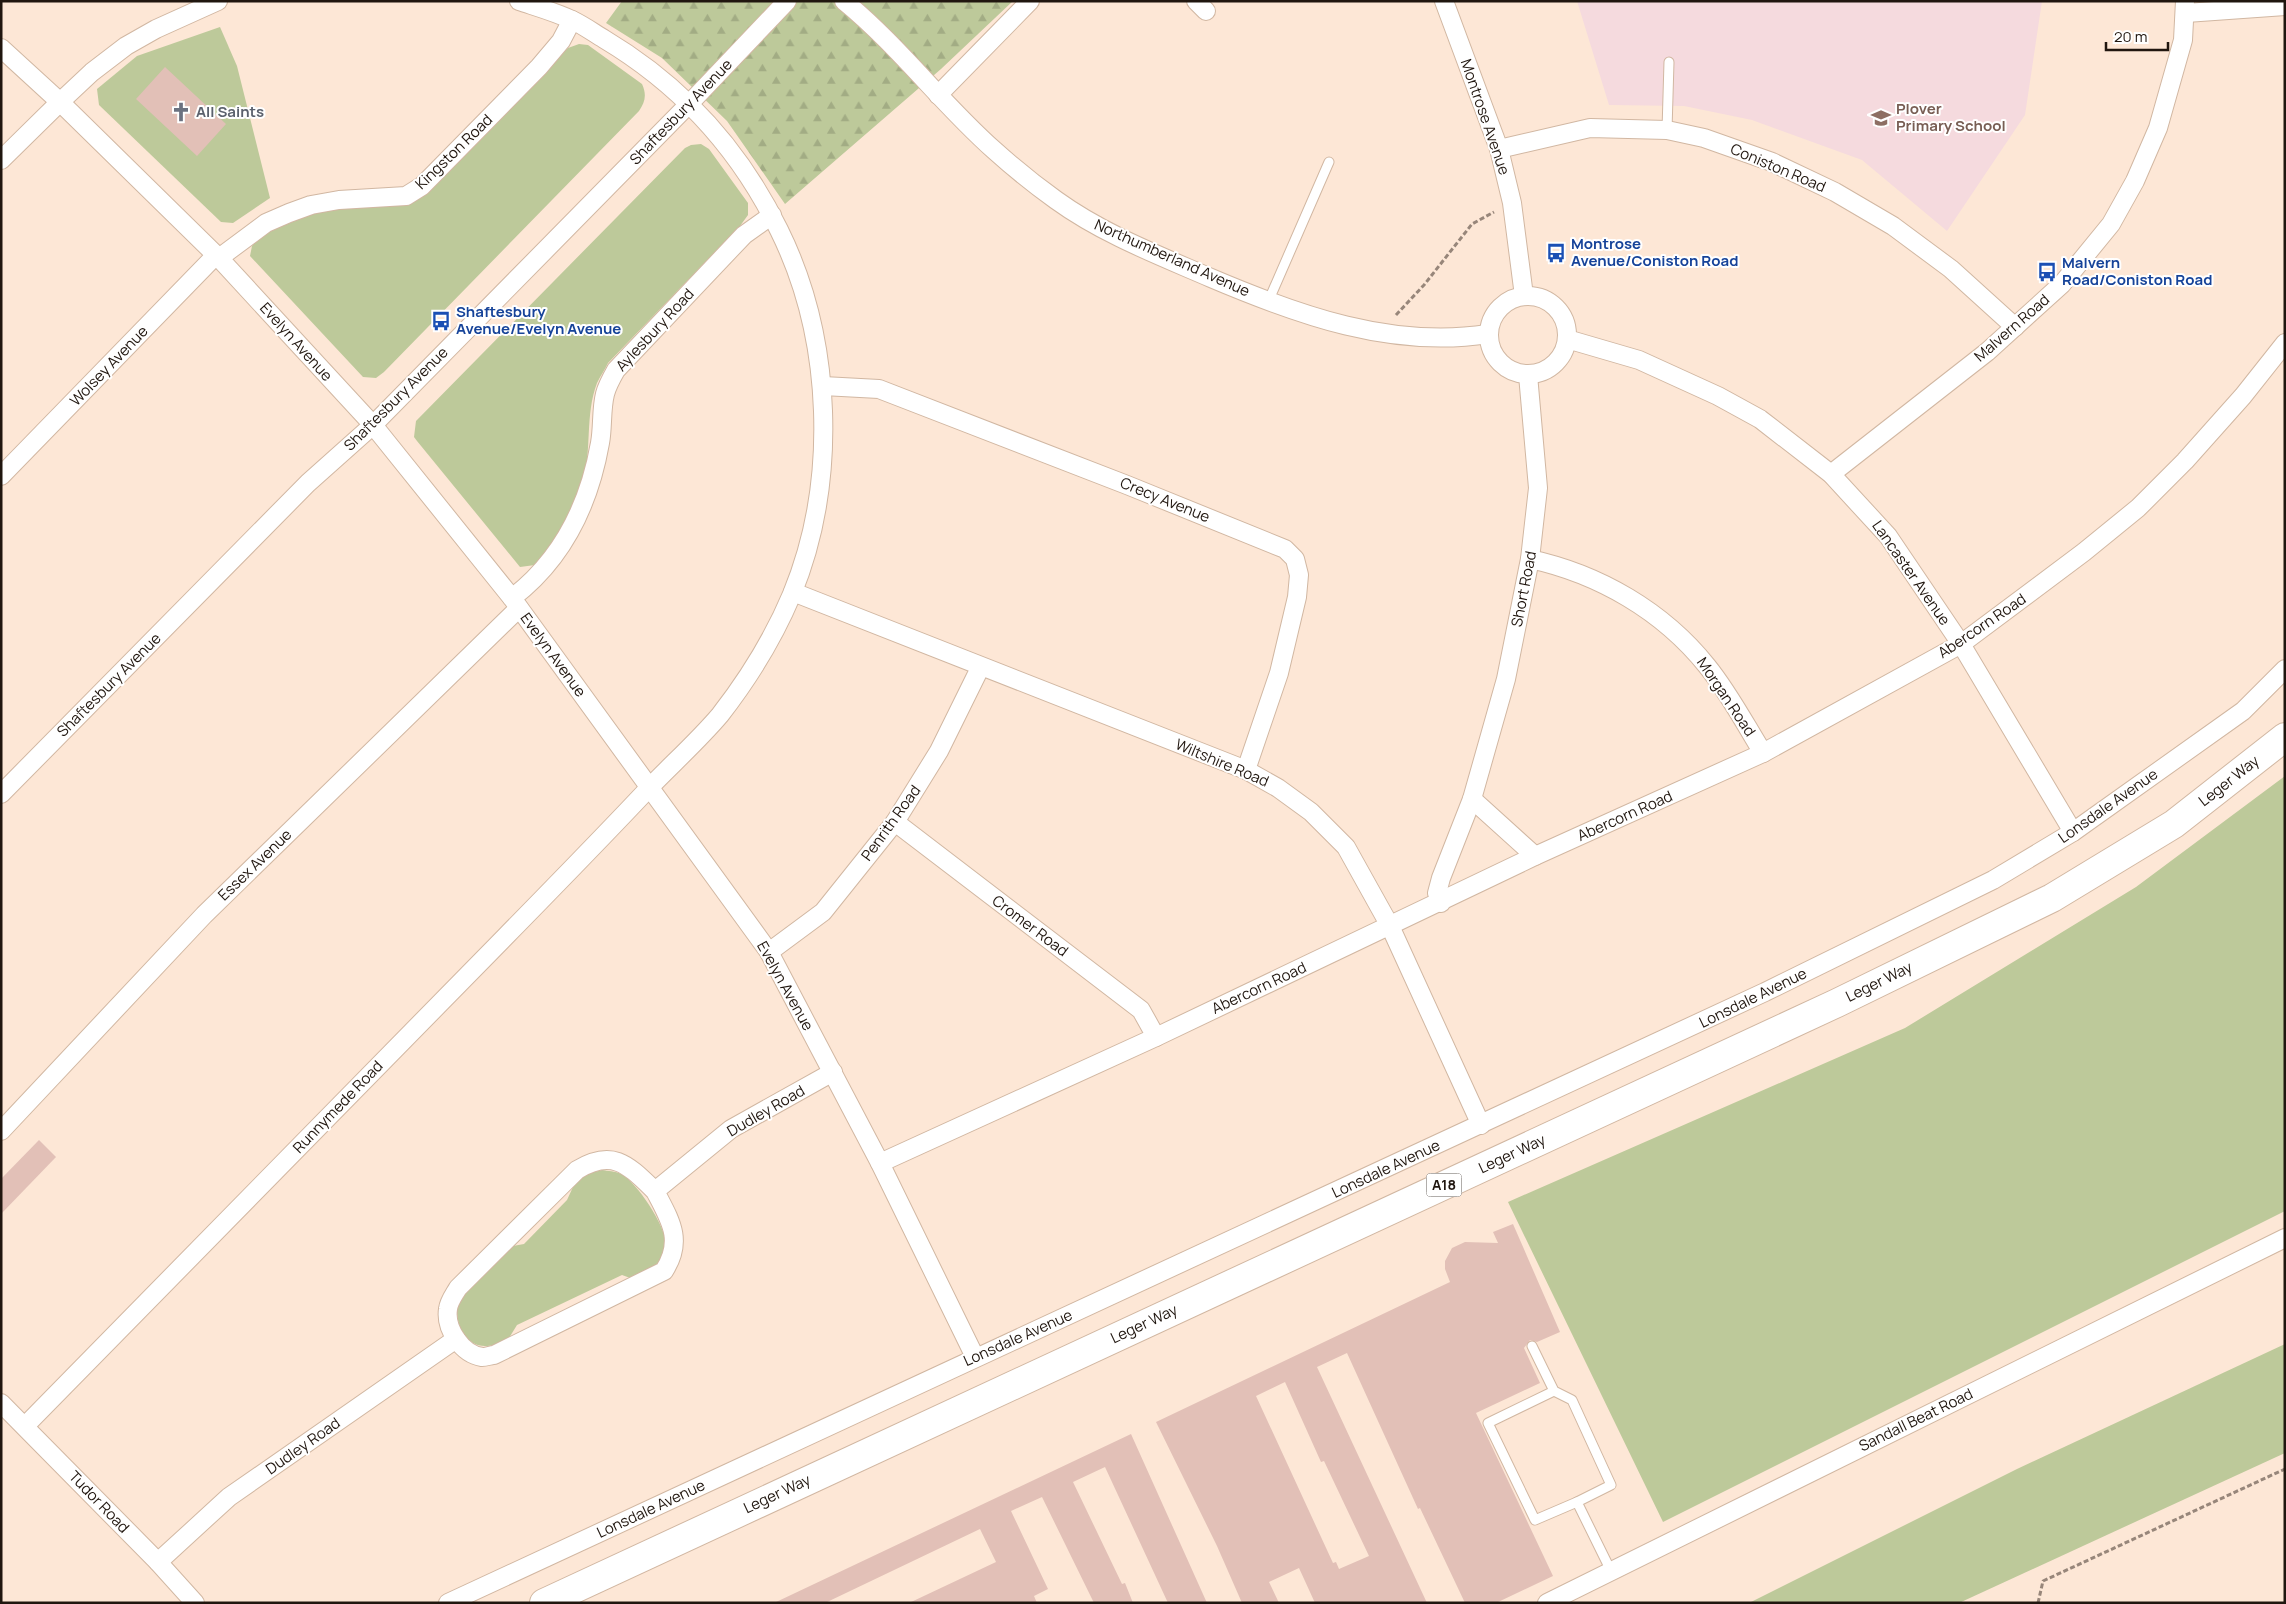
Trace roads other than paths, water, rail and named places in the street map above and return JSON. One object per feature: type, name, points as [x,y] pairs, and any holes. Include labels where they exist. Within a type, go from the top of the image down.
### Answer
[{"type":"highway","name":"Leger Way","points":[[544,1603],[835,1466],[1828,1007],[2052,898],[2174,824],[2285,737]]},
{"type":"highway","name":"Leger Way","points":[[554,1603],[577,1589]]},
{"type":"street","points":[[1,160],[92,72],[126,46],[156,29],[218,1]]},
{"type":"street","name":"Runnymede Road","points":[[25,1426],[718,717],[753,668],[793,592],[810,537],[820,482],[824,432],[823,386],[816,342],[802,284],[788,249],[772,215],[731,150],[689,104],[635,57],[572,20],[519,1]]},
{"type":"street","name":"Shaftesbury Avenue","points":[[1,794],[308,483],[373,425],[689,104],[787,1]]},
{"type":"street","name":"Northumberland Avenue","points":[[844,1],[867,20],[938,95],[994,150],[1056,200],[1091,222],[1148,251],[1268,302],[1317,318],[1378,333],[1418,337],[1469,337],[1488,334]]},
{"type":"street","points":[[938,95],[1030,1]]},
{"type":"street","name":"Montrose Avenue","points":[[1444,1],[1499,149],[1512,203],[1524,296]]},
{"type":"street","points":[[2186,7],[2285,6]]},
{"type":"street","name":"Malvern Road","points":[[1831,474],[1987,352],[2015,327],[2062,284],[2111,224],[2131,188],[2164,111],[2183,40],[2186,7]]},
{"type":"street","name":"Kingston Road","points":[[218,256],[266,223],[311,205],[339,200],[406,196],[422,186],[539,67],[561,41],[572,20]]},
{"type":"street","name":"Evelyn Avenue","points":[[1,48],[60,102],[218,256],[373,425],[516,603],[769,952],[880,1163],[975,1357]]},
{"type":"street","name":"Coniston Road","points":[[1499,149],[1590,128],[1667,130],[1704,138],[1772,162],[1835,192],[1892,226],[1951,269],[2015,327]]},
{"type":"street","name":"Aylesbury Road","points":[[516,603],[556,554],[573,528],[586,500],[601,442],[605,393],[616,370],[744,234],[772,215]]},
{"type":"street","name":"Wolsey Avenue","points":[[1,476],[218,256]]},
{"type":"street","points":[[1524,296],[1538,297],[1556,307],[1566,325],[1567,340],[1563,352],[1555,364],[1536,374],[1528,374],[1514,372],[1500,363],[1492,351],[1488,334],[1491,320],[1501,306],[1513,298],[1524,296]]},
{"type":"street","name":"Lancaster Avenue","points":[[1567,340],[1639,360],[1718,396],[1760,419],[1831,474],[1888,536],[1961,644],[2073,832]]},
{"type":"street","name":"Abercorn Road","points":[[880,1163],[1156,1037],[1441,903],[1535,856],[1763,753],[1961,644],[2084,552],[2138,508],[2198,447],[2243,396],[2285,343]]},
{"type":"street","name":"Short Road","points":[[1441,903],[1437,893],[1441,878],[1472,799],[1506,679],[1530,560],[1538,488],[1528,374]]},
{"type":"street","name":"Crecy Avenue","points":[[823,386],[879,389],[1128,485],[1285,549],[1295,559],[1299,575],[1298,597],[1279,673],[1246,770]]},
{"type":"street","name":"Morgan Road","points":[[1530,560],[1584,575],[1621,593],[1654,615],[1681,637],[1707,666],[1728,695],[1763,753]]},
{"type":"street","name":"Wiltshire Road","points":[[793,592],[980,668],[1246,770],[1278,788],[1311,812],[1346,847],[1390,926],[1481,1125]]},
{"type":"street","name":"Essex Avenue","points":[[1,1131],[204,915],[516,603]]},
{"type":"street","name":"Penrith Road","points":[[769,952],[823,912],[895,822],[939,751],[980,668]]},
{"type":"street","name":"Lonsdale Avenue","points":[[448,1603],[975,1357],[1280,1219],[1481,1125],[1765,992],[1993,880],[2073,832],[2242,711],[2285,669]]},
{"type":"street","points":[[1472,799],[1535,856]]},
{"type":"street","name":"Cromer Road","points":[[895,822],[1141,1010],[1156,1037]]},
{"type":"street","name":"Dudley Road","points":[[655,1191],[731,1129],[833,1072]]},
{"type":"street","points":[[614,1160],[626,1164],[655,1191],[675,1235],[674,1251],[664,1272],[494,1355],[483,1357],[473,1353],[456,1339],[451,1331],[448,1312],[450,1301],[458,1288],[576,1170],[590,1162],[614,1160]]},
{"type":"street","name":"Sandall Beat Road","points":[[1547,1603],[2285,1238]]},
{"type":"street","name":"Dudley Road","points":[[158,1562],[229,1497],[456,1339]]},
{"type":"street","name":"Tudor Road","points":[[1,1403],[158,1562],[195,1603]]},
{"type":"lane","points":[[1667,130],[1669,62]]},
{"type":"lane","points":[[1268,302],[1330,162]]},
{"type":"lane","points":[[1532,1346],[1554,1392],[1572,1400],[1611,1485],[1535,1520],[1488,1423],[1554,1392]]},
{"type":"lane","points":[[1577,1502],[1611,1572]]},
{"type":"place","name":"All Saints","points":[[181,112]]},
{"type":"place","name":"Plover Primary School","points":[[1881,118]]},
{"type":"place","name":"Montrose Avenue/Coniston Road","points":[[1556,253]]},
{"type":"place","name":"Malvern Road/Coniston Road","points":[[2047,272]]},
{"type":"place","name":"Shaftesbury Avenue/Evelyn Avenue","points":[[441,321]]}]
